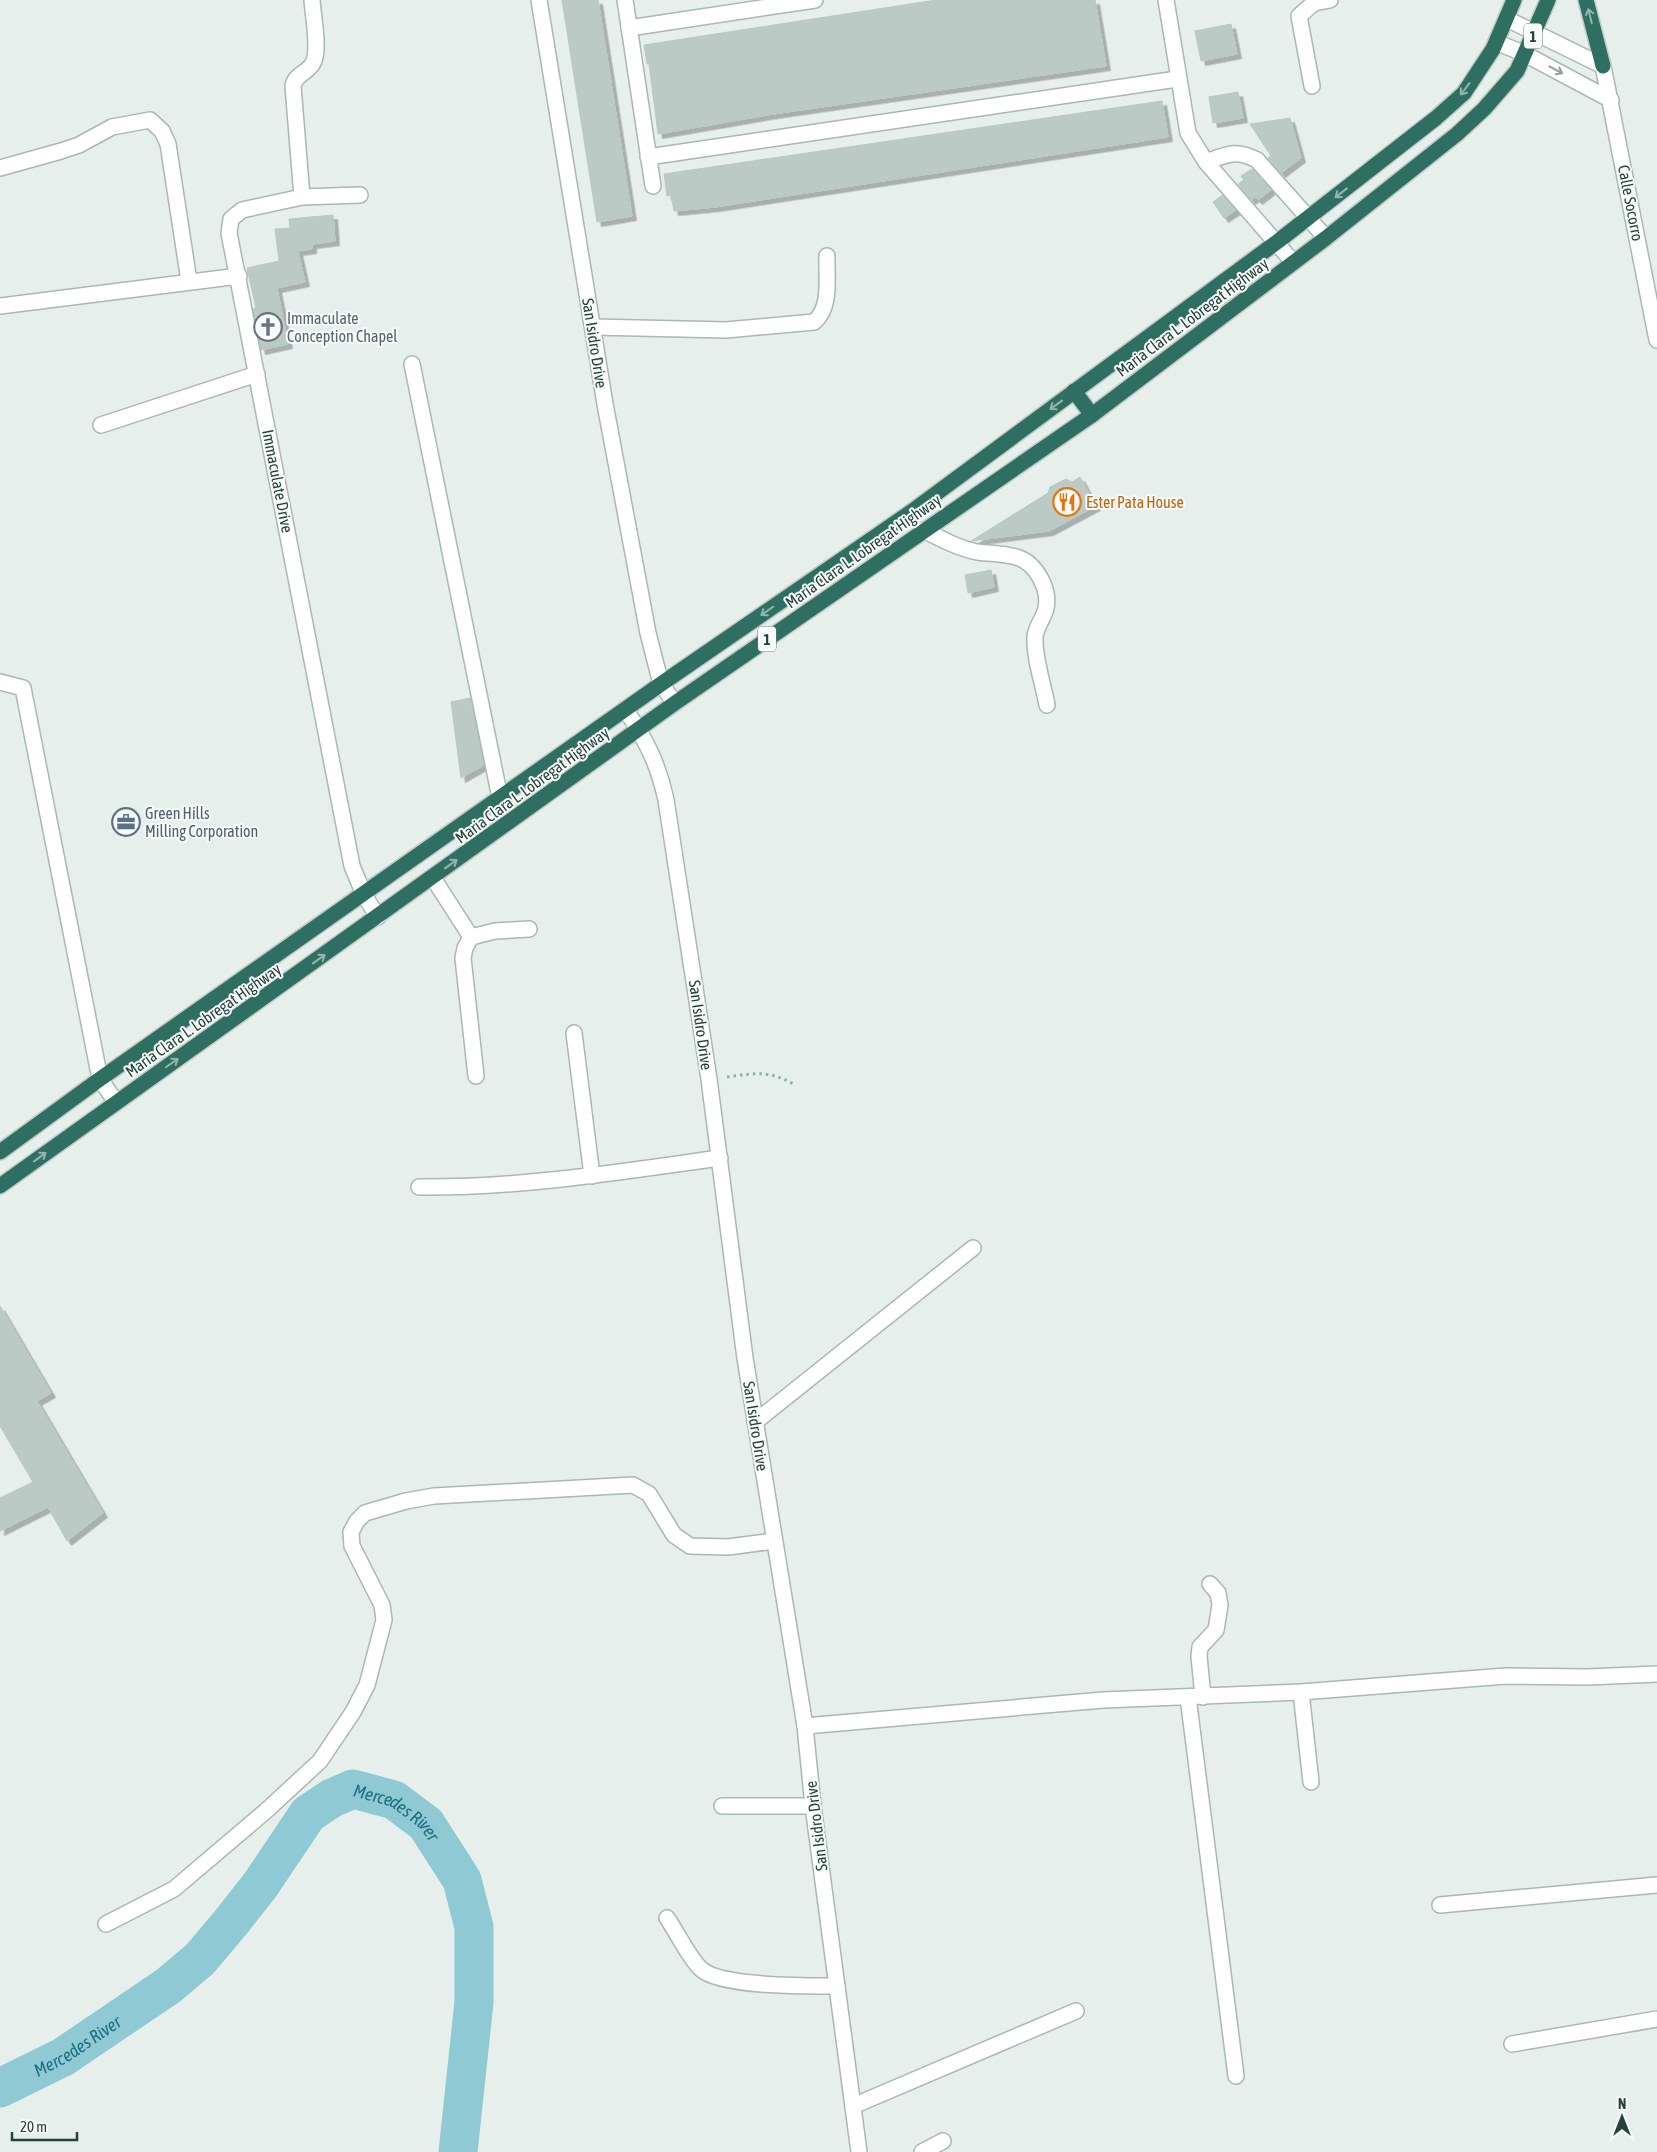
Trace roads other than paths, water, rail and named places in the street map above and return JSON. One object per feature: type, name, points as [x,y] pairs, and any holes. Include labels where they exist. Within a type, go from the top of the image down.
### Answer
[{"type":"highway","name":"Maria Clara L. Lobregat Highway","points":[[0,1152],[100,1079],[364,895],[625,709],[910,512],[1309,218],[1436,118],[1464,93],[1496,42],[1514,0]]},
{"type":"highway","name":"Maria Clara L. Lobregat Highway","points":[[0,1186],[675,703],[1092,414],[1326,238],[1457,134],[1484,109],[1517,71],[1548,0]]},
{"type":"highway","points":[[1586,0],[1603,66]]},
{"type":"highway","points":[[1074,391],[1092,414]]},
{"type":"highway","points":[[277,956],[293,978]]},
{"type":"street","points":[[302,197],[293,86],[298,76],[311,67],[316,55],[312,0]]},
{"type":"street","name":"San Isidro Drive","points":[[539,0],[593,328],[646,623],[661,684]]},
{"type":"street","points":[[625,0],[653,186]]},
{"type":"street","points":[[629,28],[815,0]]},
{"type":"street","points":[[1166,0],[1177,79],[1188,134],[1206,162],[1293,262]]},
{"type":"street","points":[[1312,86],[1298,16],[1314,3],[1330,0]]},
{"type":"street","points":[[1507,19],[1603,66]]},
{"type":"street","points":[[1496,42],[1525,54],[1611,100]]},
{"type":"street","name":"Calle Socorro","points":[[1603,66],[1657,340]]},
{"type":"street","points":[[648,157],[1177,79]]},
{"type":"street","points":[[0,168],[61,152],[79,145],[112,127],[150,120],[162,131],[168,144],[189,281]]},
{"type":"street","points":[[1206,162],[1232,153],[1244,153],[1257,160],[1326,238]]},
{"type":"street","name":"Immaculate Drive","points":[[360,195],[302,197],[242,210],[231,219],[229,233],[239,276],[344,832],[352,866],[364,895],[378,917]]},
{"type":"street","points":[[593,328],[726,330],[814,322],[822,315],[826,303],[827,256]]},
{"type":"street","points":[[0,306],[239,276]]},
{"type":"street","points":[[412,364],[500,798]]},
{"type":"street","points":[[101,425],[257,374]]},
{"type":"street","points":[[924,530],[955,545],[978,552],[999,552],[1020,558],[1030,564],[1037,572],[1044,586],[1047,607],[1035,636],[1047,705]]},
{"type":"street","points":[[0,682],[23,688],[100,1079],[116,1102]]},
{"type":"street","points":[[661,684],[675,703]]},
{"type":"street","name":"San Isidro Drive","points":[[625,709],[639,729],[657,763],[666,800],[709,1079],[756,1422],[805,1726],[813,1806],[859,2152]]},
{"type":"street","points":[[432,878],[471,937]]},
{"type":"street","points":[[476,1076],[463,958],[464,948],[471,937],[495,931],[529,928]]},
{"type":"street","points":[[574,1033],[592,1176]]},
{"type":"street","points":[[418,1187],[454,1187],[592,1176],[720,1158]]},
{"type":"street","points":[[756,1422],[973,1248]]},
{"type":"street","points":[[106,1924],[174,1889],[213,1858],[320,1761],[353,1712],[367,1685],[384,1620],[382,1605],[352,1546],[350,1532],[365,1513],[406,1501],[434,1496],[632,1485],[649,1494],[674,1535],[690,1546],[728,1547],[774,1541]]},
{"type":"street","points":[[1210,1584],[1218,1592],[1220,1605],[1216,1630],[1200,1646],[1196,1697],[1236,2076]]},
{"type":"street","points":[[805,1726],[1103,1700],[1301,1692],[1506,1676],[1588,1678],[1657,1674]]},
{"type":"street","points":[[1301,1692],[1312,1782]]},
{"type":"street","points":[[722,1806],[813,1806]]},
{"type":"street","points":[[1440,1905],[1657,1884]]},
{"type":"street","points":[[667,1918],[700,1969],[713,1977],[792,1986],[837,1986]]},
{"type":"street","points":[[853,2106],[1076,2011]]},
{"type":"street","points":[[1512,2044],[1657,2020]]},
{"type":"street","points":[[922,2152],[942,2141]]},
{"type":"waterway","name":"Mercedes River","points":[[0,2088],[63,2057],[168,1986],[200,1959],[261,1884],[308,1814],[332,1798],[353,1789],[394,1800],[426,1824],[462,1880],[474,1927],[474,2002],[458,2152]]},
{"type":"place","name":"Immaculate Conception Chapel","points":[[268,327]]},
{"type":"place","name":"Ester Pata House","points":[[1067,502]]},
{"type":"place","name":"Green Hills Milling Corporation","points":[[126,822]]}]
